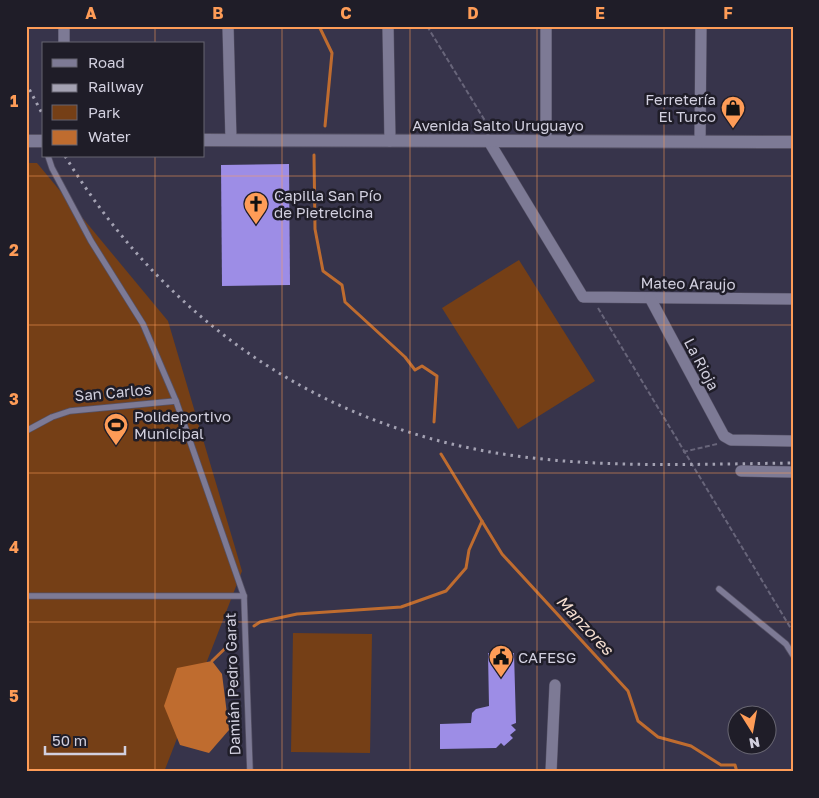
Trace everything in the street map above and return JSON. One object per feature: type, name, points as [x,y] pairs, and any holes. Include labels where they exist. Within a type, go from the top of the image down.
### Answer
[{"type":"main road","name":"Avenida Salto Uruguayo","points":[[205,140],[793,142]]},
{"type":"street","points":[[64,26],[64,42]]},
{"type":"street","points":[[228,26],[231,140]]},
{"type":"street","points":[[388,26],[390,140]]},
{"type":"street","points":[[546,26],[546,141]]},
{"type":"street","points":[[700,141],[701,26]]},
{"type":"street","name":"Mateo Araujo","points":[[493,140],[583,297],[793,299]]},
{"type":"street","name":"La Rioja","points":[[650,298],[724,436],[731,440]]},
{"type":"street","points":[[731,440],[793,441]]},
{"type":"street","points":[[741,471],[793,472]]},
{"type":"street","points":[[551,772],[555,686]]},
{"type":"lane","name":"Damián Pedro Garat","points":[[49,158],[52,168],[91,241],[143,324],[176,401],[244,596],[250,772]]},
{"type":"lane","name":"San Carlos","points":[[26,431],[52,417],[70,411],[176,401]]},
{"type":"lane","points":[[719,589],[786,644],[793,655]]},
{"type":"lane","points":[[26,596],[244,596]]},
{"type":"path","points":[[427,26],[493,140]]},
{"type":"path","points":[[731,440],[683,452],[793,632]]},
{"type":"green space","name":"Polideportivo Municipal","points":[[26,163],[37,163],[168,321],[242,571],[164,772],[26,772]]},
{"type":"green space","points":[[519,260],[595,381],[518,429],[442,308]]},
{"type":"green space","points":[[293,633],[372,634],[370,753],[291,752]]},
{"type":"water","points":[[212,661],[222,674],[229,730],[209,753],[180,745],[164,706],[177,668]]},
{"type":"building","name":"Capilla San Pío de Pietrelcina","points":[[289,164],[290,285],[222,286],[221,165]]},
{"type":"building","name":"CAFESG","points":[[488,653],[514,653],[516,723],[511,725],[516,730],[510,735],[513,738],[504,746],[501,743],[496,748],[440,749],[440,724],[471,723],[472,713],[476,709],[489,706]]},
{"type":"waterway","name":"Manzores","points":[[319,26],[332,53],[325,126]]},
{"type":"waterway","name":"Manzores","points":[[314,155],[315,229],[323,271],[342,285],[345,302],[405,357],[415,370],[422,366],[437,376],[434,422]]},
{"type":"waterway","name":"Manzores","points":[[441,454],[502,554],[628,691],[638,721],[658,737],[691,746],[721,765],[735,765],[737,772]]},
{"type":"waterway","points":[[254,626],[260,622],[297,614],[401,607],[446,591],[466,568],[469,550],[482,521]]},
{"type":"waterway","points":[[212,661],[237,637]]},
{"type":"railway","points":[[26,83],[42,113]]},
{"type":"railway","points":[[66,158],[106,216],[152,271],[204,319],[259,360],[319,396],[384,423],[452,444],[524,457],[624,464],[793,463]]},
{"type":"place","name":"Ferretería El Turco","points":[[733,129]]},
{"type":"place","name":"Capilla San Pío de Pietrelcina","points":[[256,225]]},
{"type":"place","name":"Polideportivo Municipal","points":[[116,446]]},
{"type":"place","name":"CAFESG","points":[[501,678]]}]
